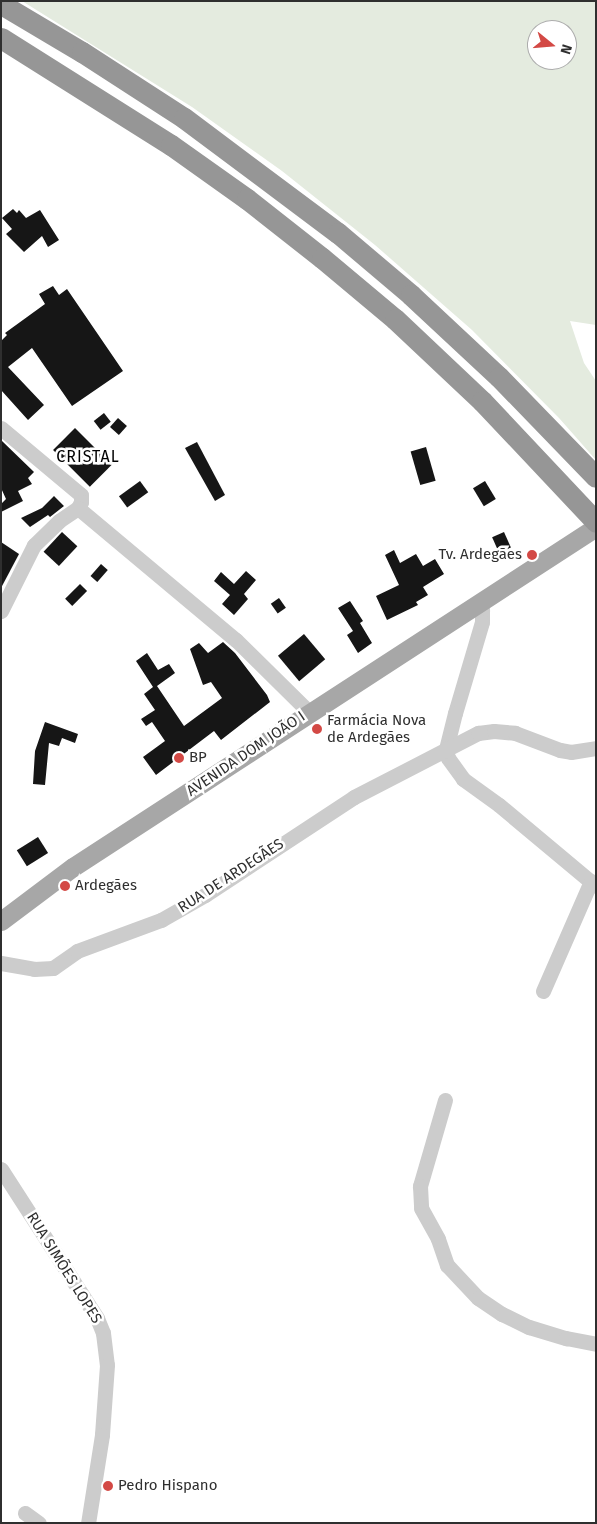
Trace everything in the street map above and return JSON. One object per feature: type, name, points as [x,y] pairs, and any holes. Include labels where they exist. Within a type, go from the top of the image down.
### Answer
[{"type":"highway","points":[[1,4],[90,57],[184,118],[338,233],[412,295],[499,377],[596,477]]},
{"type":"highway","points":[[1,38],[172,145],[247,199],[322,258],[395,319],[482,402],[596,522]]},
{"type":"main road","name":"AVENIDA DOM JOÃO I","points":[[1,921],[73,867],[219,774],[309,712],[596,527]]},
{"type":"street","points":[[1,428],[79,501],[236,640],[309,712]]},
{"type":"street","points":[[1,611],[34,546],[79,501]]},
{"type":"street","points":[[479,603],[482,610],[482,622],[446,750],[452,766],[463,779],[593,883],[543,991]]},
{"type":"street","name":"RUA DE ARDEGÃES","points":[[3,961],[34,969],[53,968],[86,948],[162,920],[205,895],[354,797],[478,733],[494,731],[515,733],[566,751],[583,751],[596,748]]},
{"type":"street","points":[[445,1100],[420,1186],[422,1208],[438,1239],[447,1265],[478,1298],[502,1314],[529,1327],[566,1338],[596,1344]]},
{"type":"street","name":"RUA SIMÕES LOPES","points":[[1,1169],[97,1318],[103,1333],[107,1365],[102,1434],[88,1523]]},
{"type":"street","points":[[25,1513],[39,1523]]},
{"type":"shaded area","points":[[22,1],[596,1],[596,325],[570,321],[584,363],[596,381],[596,460],[559,418],[472,330],[375,245],[282,171],[192,107]]},
{"type":"building","points":[[13,209],[17,213],[19,210],[26,218],[40,210],[59,240],[48,247],[42,236],[24,252],[6,234],[12,229],[2,218]]},
{"type":"building","points":[[53,286],[59,295],[67,289],[123,371],[72,406],[32,348],[8,367],[44,405],[28,420],[1,390],[1,341],[7,335],[5,333],[45,304],[39,294]]},
{"type":"building","points":[[104,413],[111,422],[101,430],[94,421]]},
{"type":"building","points":[[118,418],[127,426],[119,435],[110,427]]},
{"type":"building","points":[[75,428],[112,465],[90,487],[53,450]]},
{"type":"building","points":[[1,440],[34,472],[28,478],[32,484],[18,491],[23,501],[1,512],[1,504],[6,499],[1,488]]},
{"type":"building","points":[[197,442],[225,495],[215,501],[185,448]]},
{"type":"building","points":[[426,447],[436,481],[420,485],[411,451]]},
{"type":"building","points":[[140,481],[148,492],[127,508],[119,496]]},
{"type":"building","points":[[485,481],[496,499],[484,506],[473,488]]},
{"type":"building","points":[[54,496],[64,506],[50,517],[48,515],[30,527],[21,518],[42,508]]},
{"type":"building","points":[[62,532],[77,546],[59,566],[44,552]]},
{"type":"building","points":[[504,532],[511,548],[499,553],[492,537]]},
{"type":"building","points":[[1,542],[19,554],[1,588]]},
{"type":"building","points":[[394,550],[400,563],[416,554],[423,566],[435,559],[444,574],[423,587],[428,595],[416,602],[418,605],[387,620],[376,596],[399,585],[385,555]]},
{"type":"building","points":[[101,564],[108,570],[97,582],[91,576]]},
{"type":"building","points":[[246,571],[256,580],[244,594],[248,599],[234,615],[222,604],[230,595],[214,581],[221,572],[234,584]]},
{"type":"building","points":[[80,584],[87,591],[72,606],[65,599]]},
{"type":"building","points":[[279,598],[286,608],[278,614],[271,604]]},
{"type":"building","points":[[350,601],[363,621],[360,623],[372,643],[358,653],[347,635],[353,631],[338,608]]},
{"type":"building","points":[[304,634],[325,659],[299,681],[278,656]]},
{"type":"building","points":[[223,642],[235,653],[267,695],[270,702],[221,740],[214,731],[156,775],[143,757],[165,741],[152,722],[146,726],[141,719],[155,710],[144,694],[153,687],[136,661],[147,653],[158,670],[169,664],[175,673],[157,686],[184,726],[222,698],[211,682],[203,685],[190,649],[199,643],[208,653]]},
{"type":"building","points":[[45,722],[78,734],[75,743],[62,738],[59,746],[49,743],[45,785],[33,784],[35,751]]},
{"type":"building","points":[[38,837],[48,853],[27,866],[17,850]]},
{"type":"place","name":"Tv. Ardegães","points":[[532,555]]},
{"type":"place","name":"Farmácia Nova de Ardegães","points":[[317,729]]},
{"type":"place","name":"BP","points":[[179,758]]},
{"type":"place","name":"Ardegães","points":[[65,886]]},
{"type":"place","name":"Pedro Hispano","points":[[108,1486]]},
{"type":"district","name":"CRISTAL","points":[[88,457]]}]
